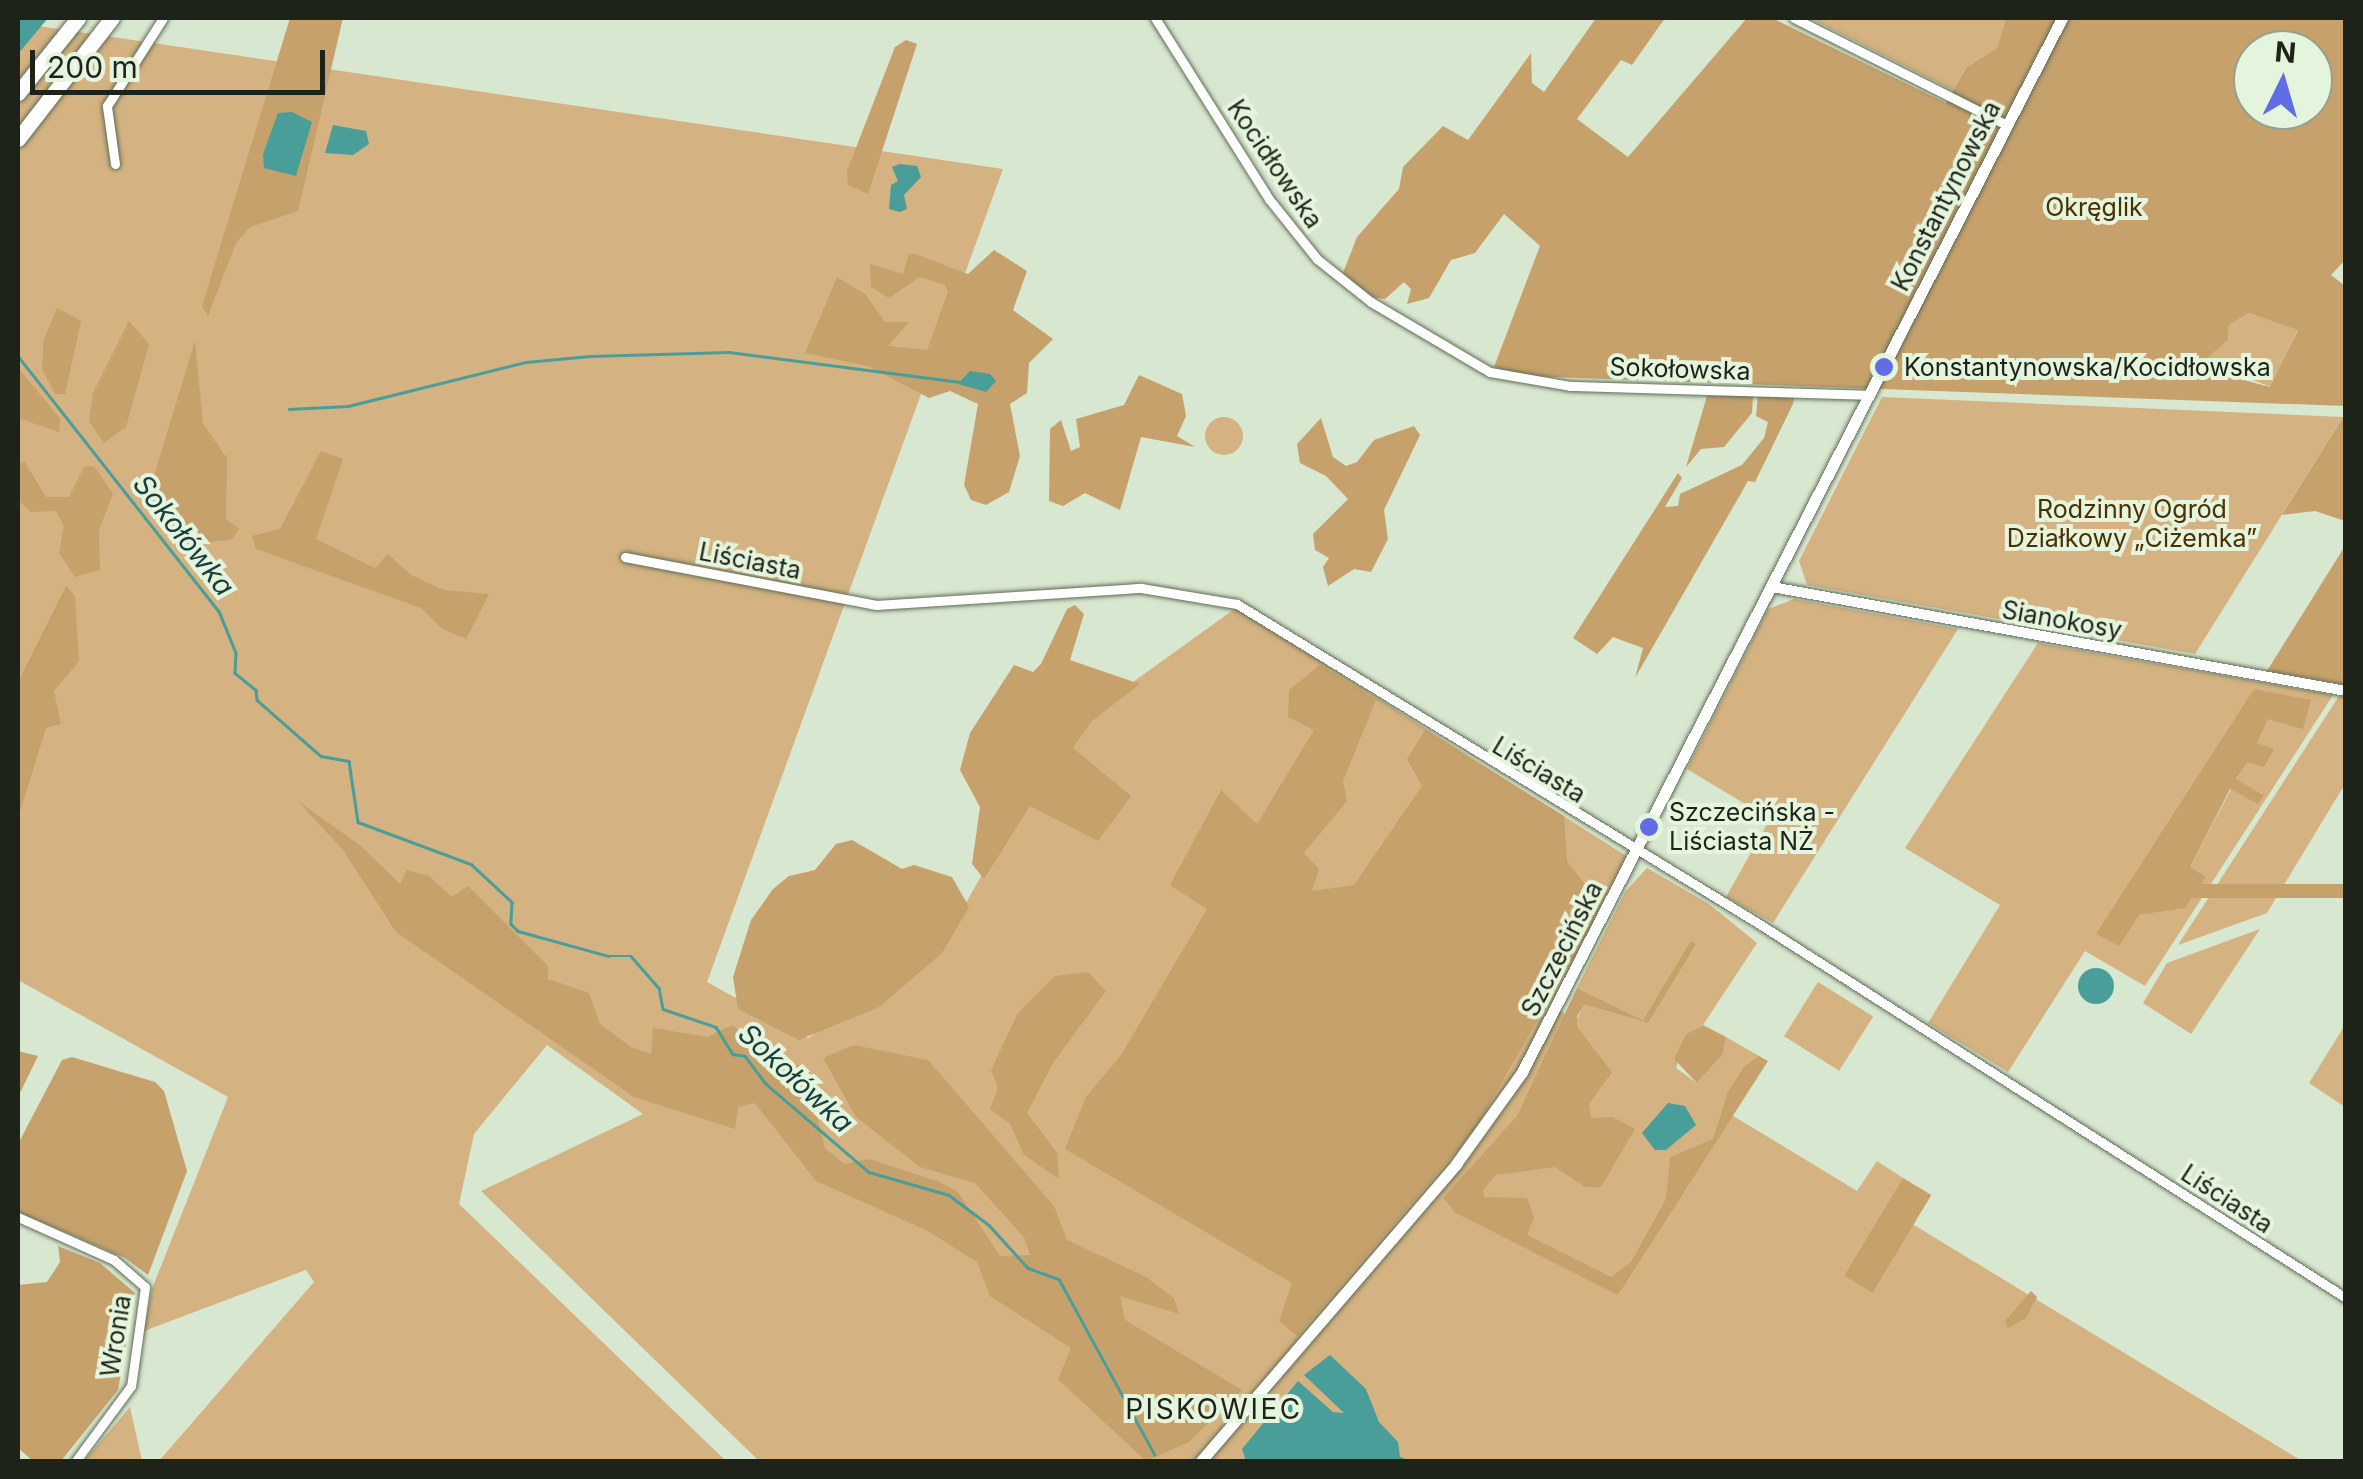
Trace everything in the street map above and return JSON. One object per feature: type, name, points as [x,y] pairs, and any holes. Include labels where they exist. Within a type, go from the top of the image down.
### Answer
[{"type":"highway","points":[[18,93],[78,18]]},
{"type":"highway","points":[[18,139],[112,18]]},
{"type":"main road","name":"Konstantynowska","points":[[1870,395],[2062,18]]},
{"type":"main road","name":"Szczecińska","points":[[1200,1462],[1503,1102],[1870,395]]},
{"type":"street","points":[[115,164],[107,106],[163,18]]},
{"type":"street","name":"Kocidłowska","points":[[1155,18],[1269,199],[1317,259],[1372,302],[1490,372]]},
{"type":"street","points":[[1794,18],[2007,125]]},
{"type":"street","name":"Sokołowska","points":[[1490,372],[1556,385],[1870,395]]},
{"type":"street","name":"Liściasta","points":[[624,557],[876,605],[1142,588],[1231,602],[2346,1298]]},
{"type":"street","name":"Sianokosy","points":[[1772,587],[2346,691]]},
{"type":"street","name":"Wronia","points":[[18,1218],[126,1266],[145,1288],[130,1386],[75,1462]]},
{"type":"green space","points":[[290,18],[343,18],[298,211],[250,227],[236,243],[208,316],[202,306]]},
{"type":"green space","name":"Okręglik","points":[[1596,18],[1665,18],[1632,65],[1621,60],[1577,119],[1628,157],[1747,18],[1772,18],[1946,103],[1967,67],[1997,48],[2006,18],[2345,18],[2345,260],[2331,275],[2345,286],[2345,406],[1526,376],[1494,367],[1540,246],[1504,214],[1475,253],[1451,260],[1429,298],[1407,304],[1411,289],[1404,282],[1385,299],[1370,297],[1343,273],[1357,237],[1399,189],[1403,167],[1443,126],[1468,140],[1531,53],[1532,83],[1544,92]],"holes":[[[2249,313],[2298,330],[2270,387],[2221,374],[2208,358],[2228,340],[2229,325]]]},
{"type":"green space","points":[[1810,18],[2006,18],[1997,48],[1967,67],[1954,91]]},
{"type":"green space","points":[[18,23],[1003,169],[707,982],[808,1038],[941,947],[1013,820],[1087,715],[1236,608],[1628,857],[1553,1006],[1576,1020],[1585,1005],[1648,1023],[1692,941],[1643,1020],[1577,988],[1625,892],[1647,868],[1709,904],[1757,943],[1703,1025],[1686,1034],[1676,1068],[1697,1083],[1723,1054],[1726,1037],[1759,1056],[1725,1111],[1857,1191],[1877,1161],[1903,1178],[1886,1208],[2302,1461],[759,1461],[481,1191],[643,1114],[547,1045],[474,1134],[459,1204],[726,1461],[159,1461],[314,1282],[306,1270],[144,1331],[152,1289],[228,1097],[18,980]]},
{"type":"green space","points":[[906,40],[917,44],[868,194],[848,185],[847,171],[895,47]]},
{"type":"green space","points":[[994,250],[1027,271],[1013,310],[1053,339],[1029,363],[1027,393],[1010,404],[1020,456],[1009,492],[986,505],[971,500],[964,485],[978,404],[950,391],[929,398],[868,366],[805,353],[837,277],[866,295],[885,322],[909,322],[888,346],[927,350],[948,292],[945,285],[920,277],[889,298],[871,287],[870,264],[903,274],[909,254],[915,254],[968,274]]},
{"type":"green space","points":[[57,308],[81,321],[65,394],[55,394],[42,369],[44,339]]},
{"type":"green space","points":[[2249,313],[2298,329],[2271,387],[2230,371],[2222,374],[2208,358],[2228,340],[2229,325]]},
{"type":"green space","points":[[129,321],[149,344],[126,427],[104,443],[89,421],[93,393]]},
{"type":"green space","points":[[195,341],[203,424],[227,458],[226,519],[239,529],[231,540],[205,542],[204,569],[163,520],[150,489]]},
{"type":"green space","points":[[18,368],[60,418],[59,432],[18,418]]},
{"type":"green space","points":[[1139,375],[1182,394],[1186,416],[1177,436],[1195,447],[1141,437],[1120,510],[1085,493],[1063,506],[1049,501],[1050,429],[1061,420],[1071,451],[1080,447],[1076,419],[1124,405]]},
{"type":"green space","points":[[1758,395],[1794,397],[1793,404],[1755,482],[1748,481],[1635,678],[1643,648],[1613,637],[1597,654],[1573,638],[1678,473],[1682,478],[1665,507],[1678,506],[1680,494],[1742,465],[1764,438],[1768,422],[1756,416]]},
{"type":"green space","points":[[1707,396],[1753,396],[1752,413],[1724,447],[1701,449],[1686,467]]},
{"type":"green space","name":"Rodzinny Ogród Działkowy „Ciżemka”","points":[[1882,397],[2343,417],[2195,654],[1807,585],[1799,561]]},
{"type":"green space","points":[[2345,414],[2345,521],[2315,511],[2282,515]]},
{"type":"green space","points":[[1224,417],[1237,423],[1243,436],[1237,449],[1224,455],[1211,449],[1205,436],[1211,423]]},
{"type":"green space","points":[[1321,418],[1333,457],[1346,466],[1357,462],[1374,440],[1414,426],[1420,435],[1384,510],[1388,539],[1371,572],[1354,569],[1328,586],[1323,567],[1329,558],[1315,550],[1313,534],[1348,499],[1326,476],[1300,463],[1297,444]]},
{"type":"green space","points":[[321,451],[343,459],[316,539],[375,568],[388,554],[411,575],[444,590],[489,594],[466,639],[442,629],[421,608],[256,549],[252,536],[280,529]]},
{"type":"green space","points":[[24,461],[46,497],[69,497],[84,467],[94,466],[113,494],[99,530],[100,570],[75,577],[59,553],[64,526],[56,511],[31,512],[18,500],[18,465]]},
{"type":"green space","points":[[2345,546],[2345,685],[2267,671]]},
{"type":"green space","points":[[66,586],[75,596],[79,661],[54,691],[61,724],[46,728],[18,818],[18,682]]},
{"type":"green space","points":[[1794,599],[1958,629],[1773,923],[1726,897],[1770,819],[1687,769],[1768,609]]},
{"type":"green space","points":[[1075,605],[1084,614],[1070,660],[1140,684],[1092,721],[1073,748],[1131,796],[1098,841],[1030,806],[984,879],[972,864],[980,807],[960,770],[970,733],[1014,665],[1033,672],[1041,664],[1067,609]]},
{"type":"green space","points":[[2038,643],[2333,695],[2145,986],[2085,951],[2008,1072],[1928,1023],[2000,905],[1905,848]],"holes":[[[2254,690],[2268,718],[2256,743],[2273,749],[2246,761],[2236,780],[2263,794],[2257,803],[2231,789],[2190,867],[2186,907],[2139,915]]]},
{"type":"green space","points":[[1320,665],[1376,700],[1343,781],[1347,801],[1304,853],[1319,869],[1312,891],[1354,885],[1422,786],[1407,759],[1425,730],[1564,816],[1567,861],[1602,907],[1474,1131],[1297,1336],[1279,1321],[1292,1283],[1065,1149],[1086,1097],[1121,1055],[1207,909],[1170,885],[1221,790],[1257,824],[1314,730],[1288,717],[1289,690]]},
{"type":"green space","points":[[2254,689],[2311,700],[2303,729],[2268,719],[2257,743],[2274,749],[2264,767],[2247,762],[2236,779],[2264,795],[2258,804],[2230,789],[2190,867],[2206,877],[2185,908],[2139,915],[2119,946],[2096,934]]},
{"type":"green space","points":[[2339,696],[2345,697],[2345,784],[2267,913],[2178,945]]},
{"type":"green space","points":[[298,801],[361,846],[400,884],[407,870],[429,876],[452,897],[468,886],[548,966],[548,979],[589,993],[600,1024],[631,1047],[651,1054],[653,1028],[708,1037],[732,1025],[773,1058],[786,1057],[805,1071],[825,1148],[844,1164],[869,1159],[940,1182],[958,1192],[1000,1256],[1030,1255],[1024,1237],[975,1183],[920,1167],[856,1117],[823,1058],[854,1045],[928,1060],[1054,1206],[1067,1240],[1146,1277],[1174,1298],[1179,1314],[1120,1296],[1125,1320],[1242,1390],[1189,1442],[1146,1461],[1058,1379],[1071,1348],[990,1296],[977,1262],[928,1231],[816,1181],[755,1103],[738,1107],[735,1129],[634,1097],[396,932],[343,850]]},
{"type":"green space","points":[[852,840],[902,869],[914,865],[952,877],[969,907],[942,953],[879,1007],[799,1040],[738,1009],[733,977],[751,920],[773,889],[789,876],[815,870],[836,844]]},
{"type":"green space","points":[[2167,884],[2345,884],[2345,898],[2167,898]]},
{"type":"green space","points":[[2260,929],[2191,1034],[2143,1003],[2167,963]]},
{"type":"green space","points":[[1691,941],[1696,944],[1648,1023],[1585,1005],[1577,1016],[1577,1027],[1612,1072],[1589,1104],[1591,1118],[1613,1117],[1635,1129],[1601,1187],[1585,1187],[1555,1167],[1496,1175],[1483,1190],[1484,1197],[1527,1198],[1534,1217],[1527,1235],[1611,1277],[1631,1262],[1666,1199],[1670,1157],[1713,1139],[1728,1092],[1744,1067],[1759,1056],[1768,1061],[1618,1295],[1456,1213],[1443,1198],[1517,1116],[1577,988],[1643,1020]]},
{"type":"green space","points":[[1088,972],[1106,991],[1053,1063],[1027,1113],[1057,1153],[1059,1179],[1024,1155],[1010,1124],[990,1109],[998,1088],[991,1070],[1018,1013],[1055,976]]},
{"type":"green space","points":[[1818,982],[1873,1016],[1839,1071],[1784,1036]]},
{"type":"green space","points":[[1703,1025],[1726,1037],[1723,1054],[1697,1083],[1674,1059],[1686,1034]]},
{"type":"green space","points":[[2345,1025],[2345,1107],[2309,1083]]},
{"type":"green space","points":[[18,1051],[38,1056],[18,1097]]},
{"type":"green space","points":[[72,1057],[155,1082],[164,1091],[187,1171],[148,1275],[125,1258],[18,1212],[18,1144],[62,1060]]},
{"type":"green space","points":[[1903,1178],[1931,1195],[1873,1293],[1844,1276]]},
{"type":"green space","points":[[58,1246],[100,1263],[135,1293],[118,1390],[61,1461],[33,1461],[18,1448],[18,1285],[47,1282],[60,1262]]},
{"type":"green space","points":[[2031,1291],[2037,1297],[2026,1318],[2008,1328],[2005,1321]]},
{"type":"green space","points":[[130,1407],[142,1461],[84,1461]]},
{"type":"water","points":[[48,18],[18,54],[18,20]]},
{"type":"water","points":[[292,112],[312,122],[296,176],[264,168],[263,154],[278,113]]},
{"type":"water","points":[[333,125],[366,131],[369,144],[353,155],[325,153]]},
{"type":"water","points":[[917,166],[921,177],[904,195],[907,209],[900,212],[889,209],[891,185],[898,181],[892,167]]},
{"type":"water","points":[[970,371],[990,374],[996,381],[986,392],[958,384]]},
{"type":"water","points":[[2096,968],[2109,973],[2114,986],[2109,999],[2096,1004],[2083,999],[2078,986],[2083,973]]},
{"type":"water","points":[[1668,1103],[1685,1106],[1696,1125],[1666,1150],[1655,1150],[1642,1133]]},
{"type":"water","points":[[1330,1355],[1366,1389],[1379,1422],[1398,1442],[1400,1457],[1411,1461],[1246,1461],[1242,1449],[1298,1381],[1333,1412],[1344,1413],[1304,1375]]},
{"type":"waterway","points":[[289,409],[348,406],[526,362],[590,356],[729,352],[960,382]]},
{"type":"waterway","name":"Sokołówka","points":[[18,356],[219,611],[236,653],[235,673],[256,690],[257,700],[321,756],[349,761],[358,822],[471,864],[512,902],[511,924],[518,931],[609,956],[631,956],[659,988],[663,1009],[716,1027],[733,1054],[745,1056],[765,1083],[869,1172],[949,1195],[989,1225],[1028,1268],[1059,1279],[1155,1455]]},
{"type":"place","name":"Konstantynowska/Kocidłowska","points":[[1884,367]]},
{"type":"place","name":"Szczecińska - Liściasta NŻ","points":[[1649,827]]},
{"type":"district","name":"PISKOWIEC","points":[[1214,1409]]}]
